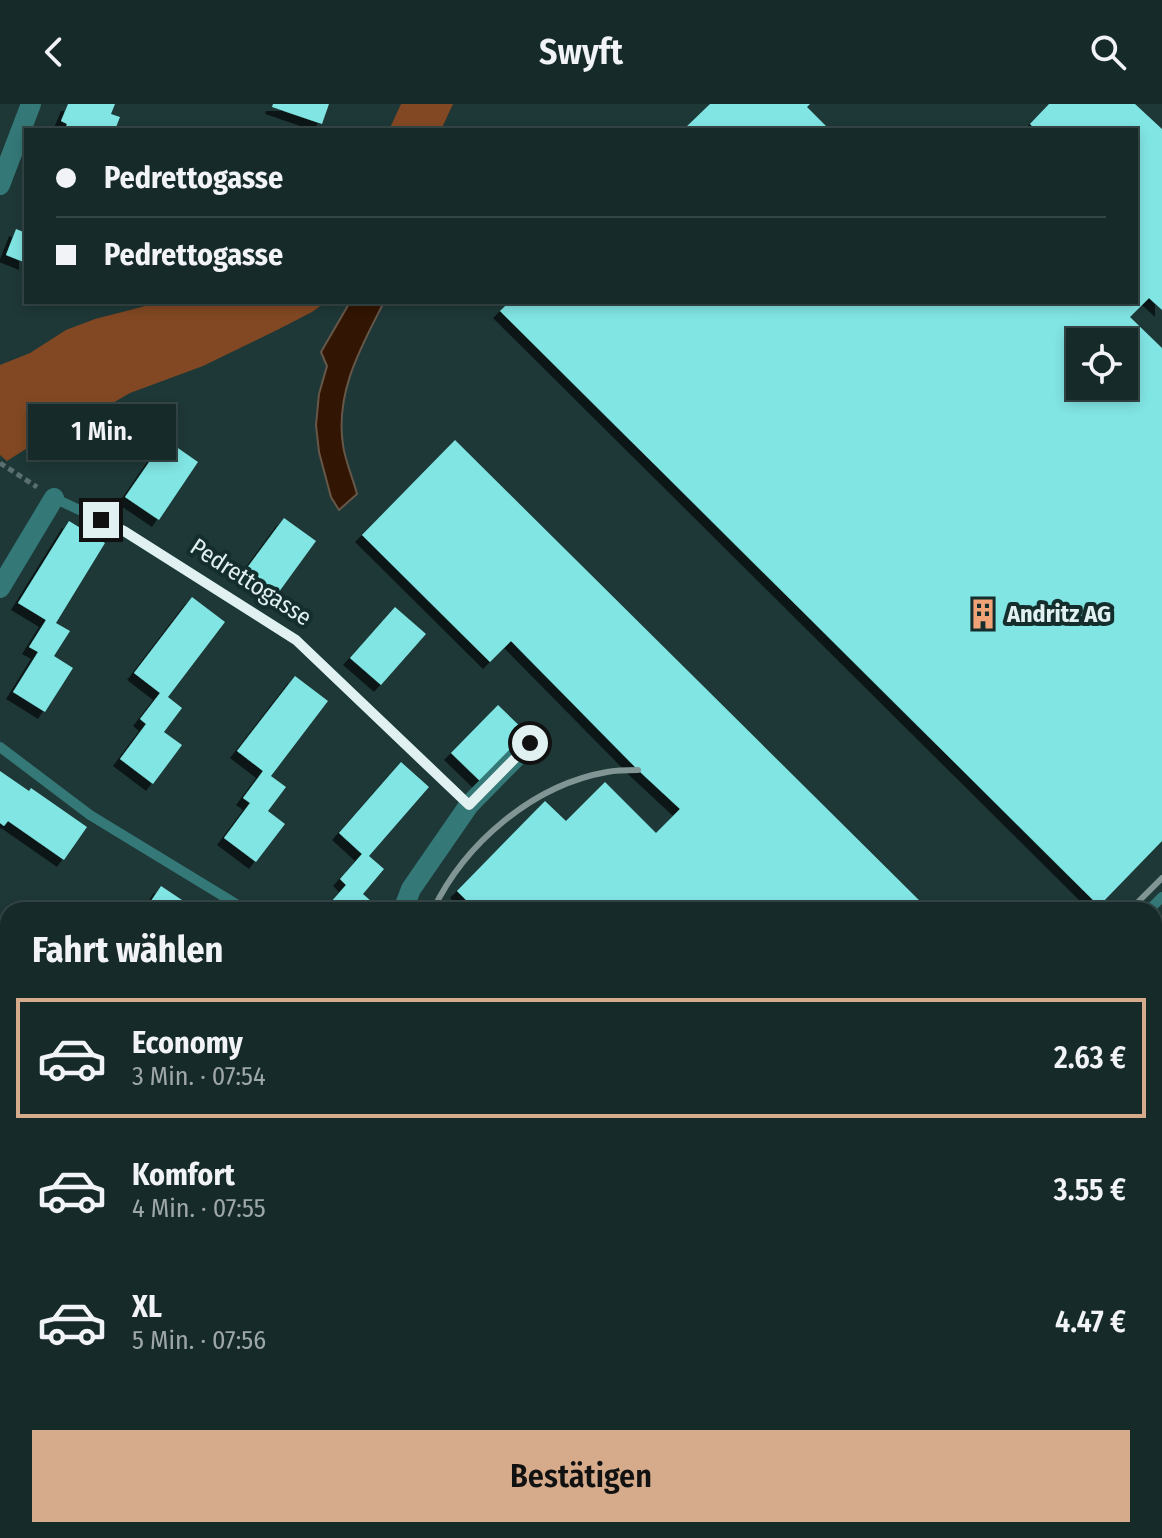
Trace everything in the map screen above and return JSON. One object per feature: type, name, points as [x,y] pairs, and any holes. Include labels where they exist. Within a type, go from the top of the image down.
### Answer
[{"type":"street","points":[[0,185],[31,104]]},
{"type":"street","points":[[0,588],[54,498]]},
{"type":"street","points":[[406,902],[411,889],[469,805],[530,743]]},
{"type":"lane","name":"Pedrettogasse","points":[[54,498],[124,531],[296,640],[469,805]]},
{"type":"lane","points":[[0,747],[90,815],[233,902]]},
{"type":"path","points":[[0,463],[54,498]]},
{"type":"shaded area","points":[[401,104],[453,104],[442,128],[390,128]]},
{"type":"shaded area","points":[[153,304],[323,304],[203,366],[130,393],[87,418],[54,431],[7,461],[0,455],[0,365],[30,353],[66,330]]},
{"type":"shaded area","points":[[349,304],[383,304],[346,388],[343,445],[357,494],[339,510],[331,497],[319,452],[316,425],[319,394],[327,366],[321,352]]},
{"type":"building","points":[[68,104],[115,104],[111,114],[120,117],[116,128],[66,128],[67,124],[61,121]]},
{"type":"building","points":[[273,104],[329,104],[322,124],[272,107]]},
{"type":"building","points":[[710,104],[810,104],[807,107],[828,128],[685,128]]},
{"type":"building","name":"Andritz AG","points":[[1049,104],[1135,104],[1162,129],[1162,310],[1149,298],[1130,317],[1162,348],[1162,841],[1103,902],[1095,902],[500,311],[507,304],[1138,304],[1138,128],[1034,128],[1030,124]]},
{"type":"building","points":[[16,229],[24,232],[24,262],[6,255]]},
{"type":"building","points":[[165,439],[198,462],[159,520],[125,497]]},
{"type":"building","points":[[455,440],[921,902],[468,902],[457,891],[545,801],[566,821],[605,782],[656,833],[680,809],[511,641],[490,662],[362,535]]},
{"type":"building","points":[[284,518],[316,541],[276,596],[244,572]]},
{"type":"building","points":[[69,521],[105,543],[56,623],[70,631],[54,656],[73,668],[45,712],[13,692],[38,652],[29,647],[46,620],[18,603]]},
{"type":"building","points":[[192,597],[225,622],[168,697],[182,708],[164,732],[182,745],[153,784],[120,759],[146,724],[140,719],[160,693],[134,673]]},
{"type":"building","points":[[395,607],[426,634],[381,685],[350,658]]},
{"type":"building","points":[[295,676],[328,701],[271,776],[286,787],[268,811],[285,824],[256,862],[224,838],[250,803],[243,798],[263,771],[237,751]]},
{"type":"building","points":[[498,705],[528,734],[481,782],[451,753]]},
{"type":"building","points":[[401,762],[429,787],[369,856],[384,869],[363,894],[372,902],[331,902],[346,885],[340,879],[362,854],[339,833]]},
{"type":"building","points":[[0,771],[29,791],[31,788],[87,827],[64,860],[8,821],[4,826],[0,823]]},
{"type":"building","points":[[161,886],[185,902],[150,902]]},
{"type":"railway","points":[[437,902],[463,862],[483,840],[528,804],[580,779],[611,771],[638,770]]},
{"type":"railway","points":[[1138,902],[1162,878]]},
{"type":"place","name":"Andritz AG","points":[[983,614]]},
{"type":"route","points":[[101,520],[124,531],[296,640],[469,805],[530,743]]}]
